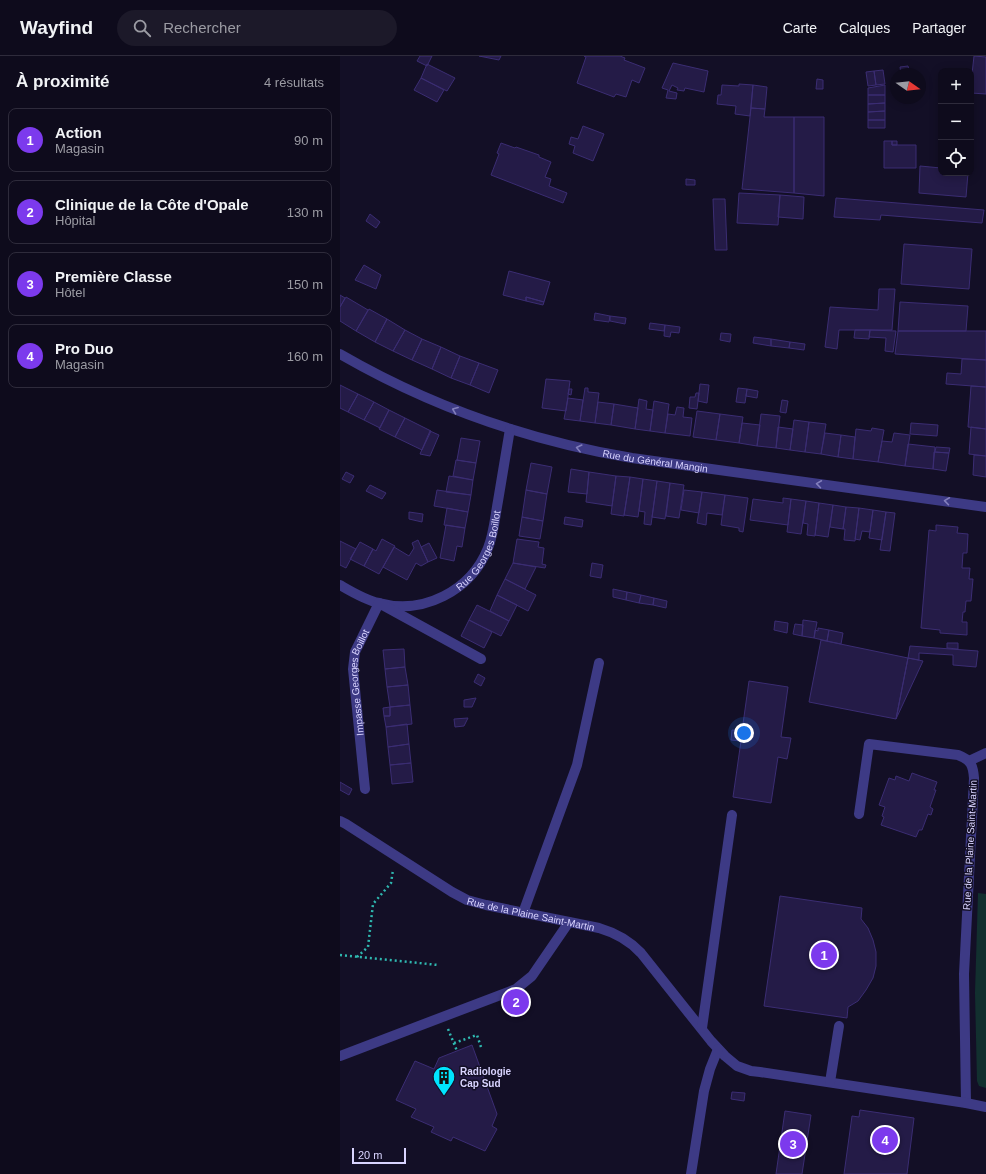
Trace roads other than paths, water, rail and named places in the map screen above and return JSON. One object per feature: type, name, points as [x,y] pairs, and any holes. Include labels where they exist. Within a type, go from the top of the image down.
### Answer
[{"type":"street","name":"Rue du Général Mangin","points":[[340,354],[379,375],[428,398],[475,417],[510,429],[585,449],[625,457],[986,507]]},
{"type":"street","name":"Rue Georges Boillot","points":[[379,603],[414,606],[431,602],[458,588],[474,572],[483,558],[491,539],[510,429]]},
{"type":"street","name":"Rue Georges Boillot","points":[[340,585],[359,596],[379,603],[481,659]]},
{"type":"street","name":"Impasse Georges Boillot","points":[[365,788],[353,669],[357,646],[379,603]]},
{"type":"street","points":[[523,913],[577,765],[598,663]]},
{"type":"street","points":[[859,814],[869,744],[958,756],[969,761],[986,753]]},
{"type":"street","name":"Rue de la Plaine Saint-Martin","points":[[966,1103],[964,982],[974,778],[969,761]]},
{"type":"street","points":[[702,1028],[732,815]]},
{"type":"street","name":"Rue de la Plaine Saint-Martin","points":[[340,821],[459,896],[475,902],[608,931],[622,937],[641,953],[718,1049],[731,1062],[744,1069],[986,1107]]},
{"type":"street","points":[[340,1056],[509,992],[532,976],[569,922]]},
{"type":"street","points":[[830,1082],[839,1026]]},
{"type":"street","points":[[691,1174],[704,1091],[710,1069],[718,1049]]},
{"type":"place","name":"Action","points":[[824,955]]},
{"type":"place","name":"Clinique de la Côte d'Opale","points":[[516,1002]]},
{"type":"place","name":"Radiologie Cap Sud","points":[[444,1096]]},
{"type":"place","name":"Pro Duo","points":[[885,1140]]},
{"type":"place","name":"Première Classe","points":[[793,1144]]}]
